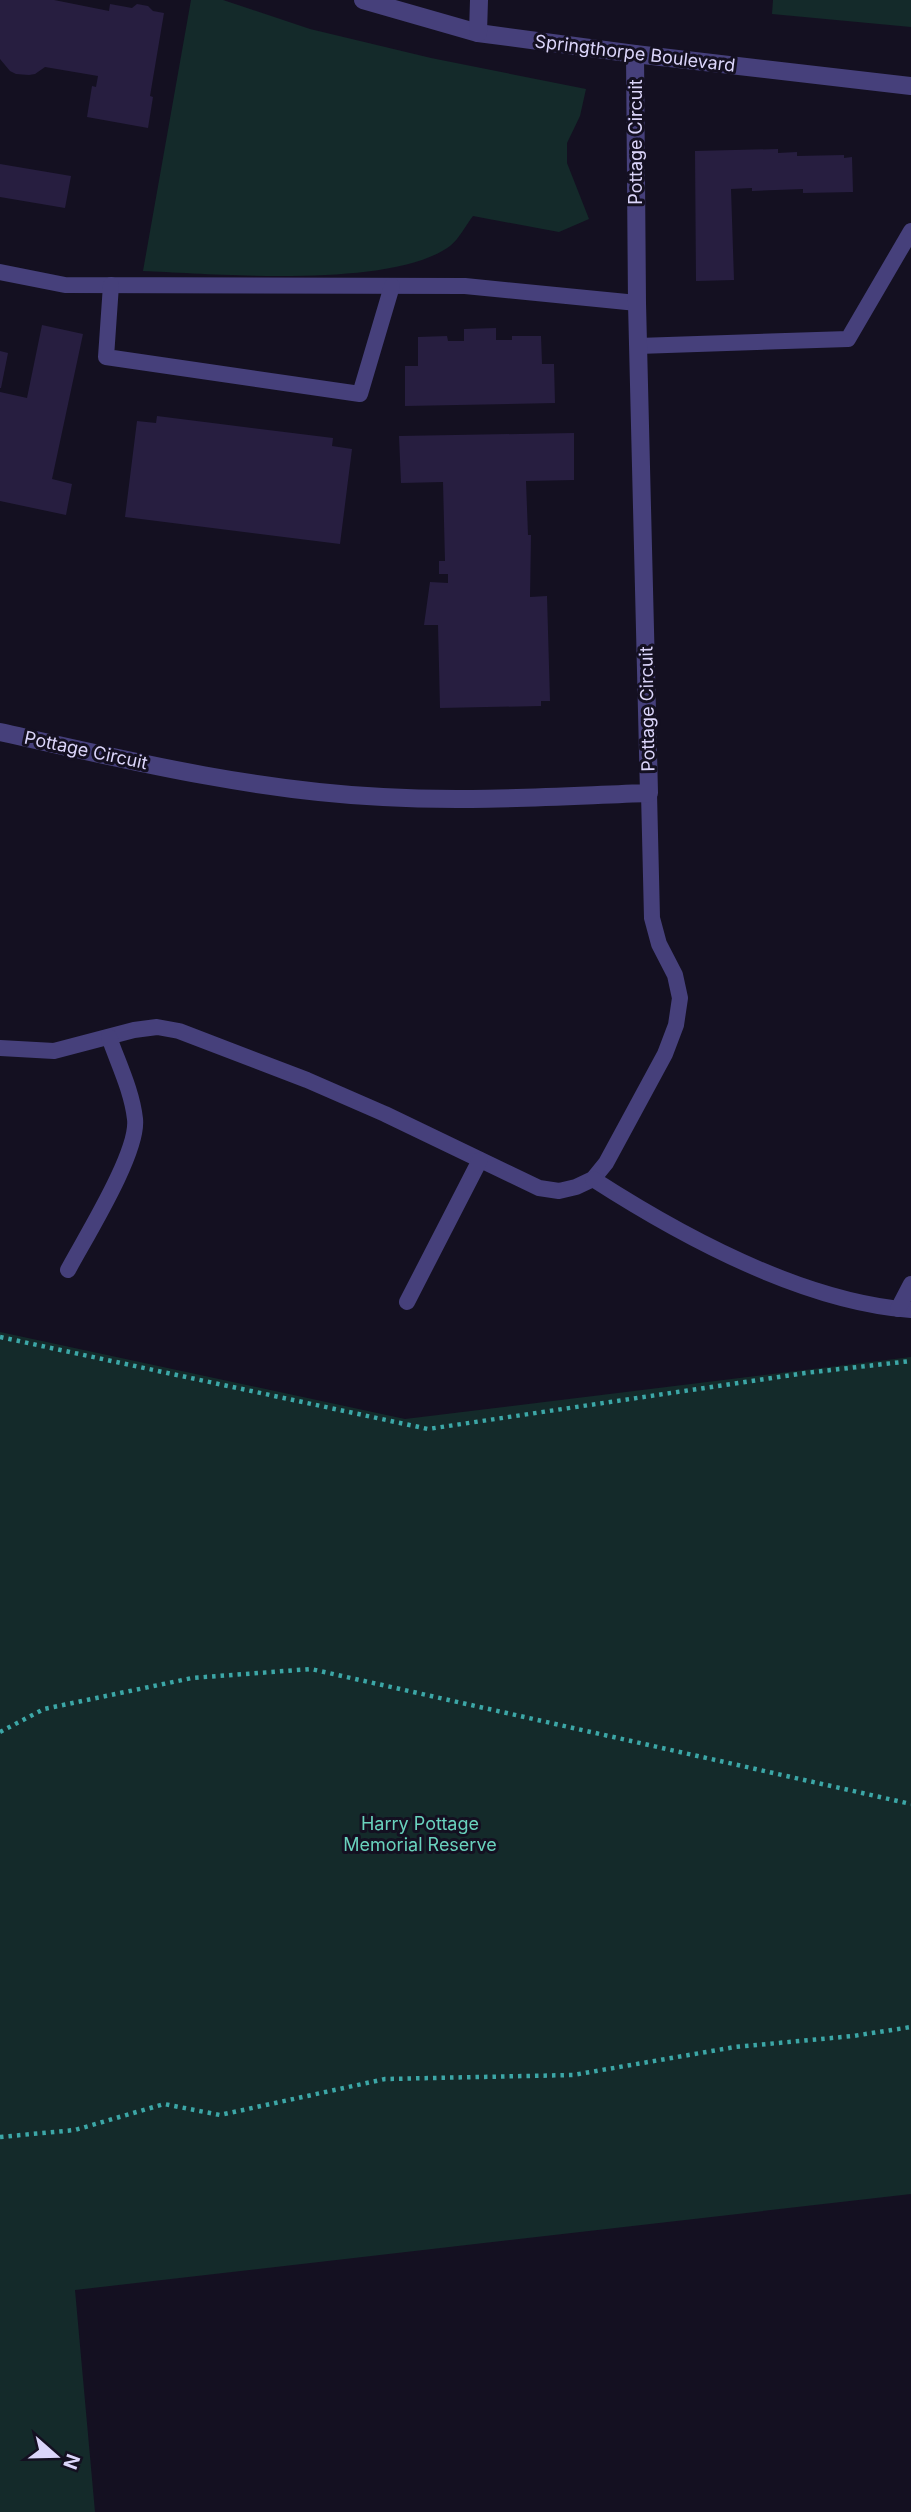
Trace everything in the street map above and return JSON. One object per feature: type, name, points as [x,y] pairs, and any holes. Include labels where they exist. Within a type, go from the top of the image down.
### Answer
[{"type":"street","name":"Springthorpe Boulevard","points":[[363,0],[478,33],[911,86]]},
{"type":"street","points":[[478,33],[479,0]]},
{"type":"street","name":"Pottage Circuit","points":[[0,732],[114,758],[262,785],[382,797],[480,798],[649,793],[637,303],[635,54]]},
{"type":"lane","points":[[638,346],[848,339],[911,232]]},
{"type":"lane","points":[[0,272],[65,285],[465,286],[637,303]]},
{"type":"lane","points":[[111,285],[106,356],[360,394],[392,286]]},
{"type":"lane","points":[[0,1048],[54,1051],[134,1030],[157,1027],[207,1040],[386,1114],[539,1188],[559,1191],[576,1187],[593,1179],[606,1163],[665,1055],[676,1025],[680,998],[675,975],[659,944],[652,918],[649,793]]},
{"type":"lane","points":[[68,1270],[116,1180],[134,1138],[136,1121],[131,1099],[109,1037]]},
{"type":"lane","points":[[407,1302],[480,1160]]},
{"type":"lane","points":[[593,1179],[631,1203],[731,1257],[794,1284],[904,1310],[911,1284]]},
{"type":"path","points":[[0,1337],[428,1429],[805,1373],[911,1361]]},
{"type":"path","points":[[0,1732],[44,1709],[192,1678],[311,1669],[911,1804]]},
{"type":"path","points":[[0,2137],[75,2130],[164,2104],[220,2115],[385,2079],[573,2075],[735,2047],[853,2036],[911,2027]]},
{"type":"green space","points":[[191,0],[223,0],[310,29],[431,58],[586,89],[580,116],[567,143],[567,163],[589,219],[559,232],[473,216],[450,246],[423,260],[347,274],[257,276],[143,271]]},
{"type":"green space","points":[[773,0],[911,0],[911,27],[772,14]]},
{"type":"green space","name":"Harry Pottage Memorial Reserve","points":[[0,1332],[405,1419],[911,1357],[911,2194],[75,2290],[95,2512],[0,2512]]},
{"type":"building","points":[[0,0],[54,0],[109,11],[110,4],[132,8],[137,4],[164,13],[150,96],[153,97],[148,128],[87,117],[92,86],[96,87],[98,76],[45,67],[29,75],[10,71],[0,59]]},
{"type":"building","points":[[778,149],[778,153],[797,152],[797,156],[852,157],[853,192],[803,193],[803,189],[731,189],[734,280],[696,281],[695,151]]},
{"type":"building","points":[[0,164],[71,176],[65,208],[0,197]]},
{"type":"building","points":[[42,325],[83,334],[52,479],[72,484],[66,515],[0,501],[0,392],[27,398]]},
{"type":"building","points":[[496,328],[496,340],[512,340],[512,336],[541,336],[542,364],[554,364],[555,403],[405,406],[405,366],[418,366],[418,337],[447,336],[448,341],[464,341],[464,329]]},
{"type":"building","points":[[0,351],[8,353],[1,388],[0,388]]},
{"type":"building","points":[[157,416],[333,438],[332,446],[352,449],[340,544],[125,517],[137,421],[156,423]]},
{"type":"building","points":[[574,433],[574,480],[526,481],[528,535],[531,535],[530,597],[547,596],[550,701],[541,701],[541,706],[440,708],[438,625],[424,625],[430,582],[448,583],[448,574],[439,574],[439,561],[445,561],[443,482],[401,483],[399,436]]}]
